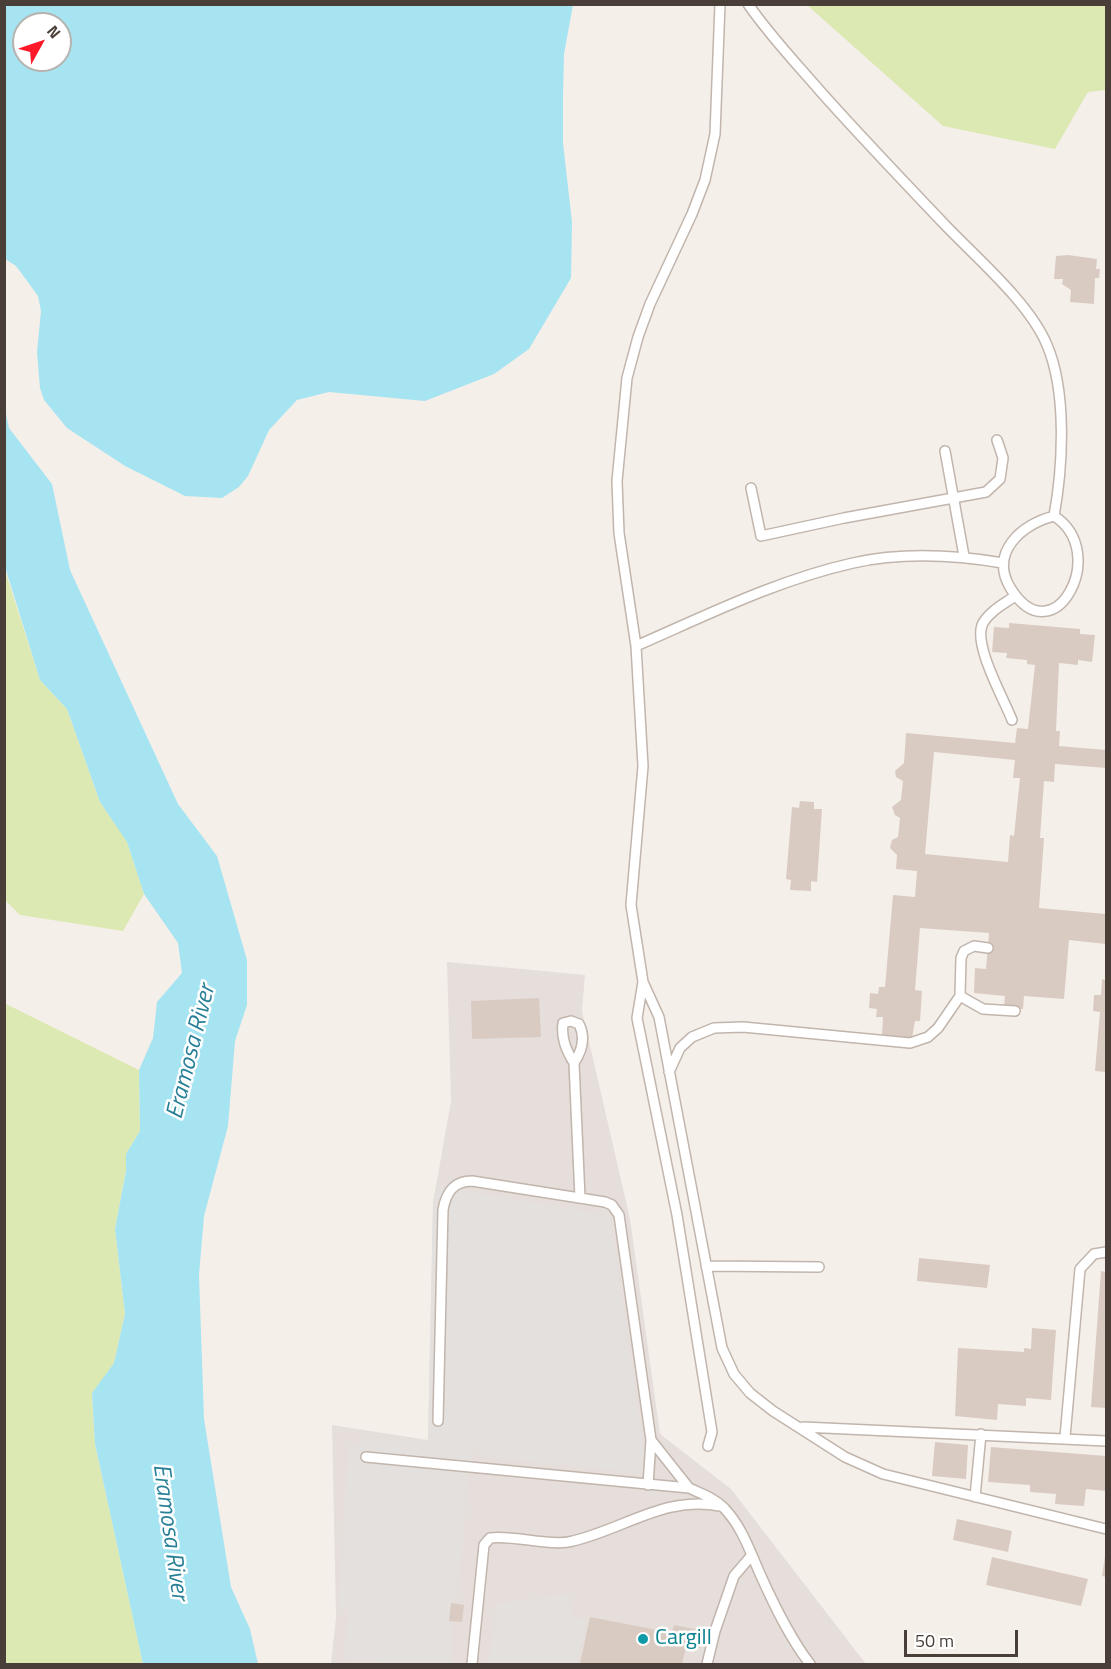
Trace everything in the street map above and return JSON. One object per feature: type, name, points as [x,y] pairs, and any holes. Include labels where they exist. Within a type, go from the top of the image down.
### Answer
[{"type":"lane","points":[[708,1446],[712,1432],[678,1226],[637,1018],[643,982],[631,905],[642,766],[636,646],[619,533],[617,482],[627,378],[642,326],[705,180],[715,134],[720,4]]},
{"type":"lane","points":[[748,4],[766,30],[860,135],[1017,300],[1047,343],[1057,373],[1061,401],[1058,496],[1054,516]]},
{"type":"lane","points":[[751,488],[761,536],[844,518],[953,499],[986,492],[1000,479],[1003,458],[997,440]]},
{"type":"lane","points":[[945,451],[964,556]]},
{"type":"lane","points":[[1072,604],[1047,611],[1028,606],[1015,596],[1006,582],[1003,563],[1008,546],[1019,532],[1036,521],[1054,516],[1072,522],[1080,529]]},
{"type":"lane","points":[[636,646],[774,586],[855,562],[916,556],[964,556],[1003,563]]},
{"type":"lane","points":[[1012,720],[982,652],[980,639],[982,626],[987,617],[1015,596]]},
{"type":"lane","points":[[669,1072],[680,1048],[692,1037],[714,1028],[743,1027],[910,1043],[928,1037],[938,1028],[960,996],[961,958],[964,951],[974,946],[988,948]]},
{"type":"lane","points":[[643,982],[657,1009],[722,1348],[734,1374],[750,1394],[845,1457],[883,1474],[1107,1529]]},
{"type":"lane","points":[[960,996],[983,1010],[1015,1011]]},
{"type":"lane","points":[[574,1063],[580,1198]]},
{"type":"lane","points":[[438,1421],[443,1210],[447,1195],[456,1184],[471,1181],[605,1202],[612,1205],[619,1215],[651,1440],[648,1485]]},
{"type":"lane","points":[[1065,1437],[1080,1269],[1094,1254],[1107,1252]]},
{"type":"lane","points":[[706,1266],[819,1267]]},
{"type":"lane","points":[[800,1427],[1065,1437],[1107,1441]]},
{"type":"lane","points":[[975,1497],[981,1434]]},
{"type":"lane","points":[[651,1440],[689,1488]]},
{"type":"lane","points":[[366,1457],[689,1488],[711,1497],[723,1507],[746,1538],[772,1601],[799,1650],[810,1665]]},
{"type":"lane","points":[[472,1665],[484,1545],[490,1538],[571,1542],[679,1505],[704,1503],[723,1507]]},
{"type":"lane","points":[[707,1665],[715,1631],[734,1576],[752,1555]]},
{"type":"shaded area","points":[[447,962],[585,975],[582,1011],[630,1219],[660,1434],[731,1489],[866,1664],[331,1664],[336,1617],[332,1425],[428,1440],[433,1203],[451,1101]]},
{"type":"shaded area","points":[[436,1186],[610,1216],[644,1454],[643,1473],[479,1456],[479,1448],[471,1447],[457,1598],[452,1598],[451,1664],[404,1664],[344,1659],[349,1610],[338,1609],[349,1446],[361,1446],[362,1439],[428,1441],[433,1203]]},
{"type":"shaded area","points":[[568,1594],[572,1617],[586,1620],[577,1664],[489,1664],[496,1604]]},
{"type":"green space","points":[[807,5],[1106,5],[1106,90],[1088,92],[1055,149],[943,126]]},
{"type":"green space","points":[[4,567],[40,680],[67,709],[100,802],[127,841],[144,894],[123,931],[20,915],[5,900]]},
{"type":"green space","points":[[4,1003],[139,1070],[140,1131],[126,1154],[126,1171],[115,1229],[125,1314],[114,1363],[92,1394],[95,1444],[143,1664],[5,1664]]},
{"type":"water","points":[[4,5],[573,5],[564,54],[563,96],[563,143],[572,222],[571,278],[529,349],[494,374],[425,401],[329,392],[297,400],[269,430],[248,476],[239,487],[222,498],[185,496],[125,466],[67,428],[44,400],[40,388],[37,352],[41,311],[38,296],[16,266],[5,259]]},
{"type":"water","name":"Eramosa River","points":[[4,404],[9,428],[52,484],[70,570],[178,804],[217,856],[247,960],[247,1005],[235,1041],[228,1126],[204,1216],[199,1275],[204,1419],[231,1587],[250,1629],[258,1664],[143,1664],[95,1444],[92,1393],[114,1363],[125,1314],[115,1229],[126,1171],[126,1154],[140,1131],[139,1070],[153,1038],[157,1002],[182,973],[178,943],[144,894],[127,842],[100,802],[67,709],[40,680],[5,567]]},
{"type":"building","points":[[1068,255],[1097,259],[1096,269],[1100,269],[1099,278],[1095,278],[1094,304],[1070,302],[1071,290],[1062,284],[1063,279],[1054,279],[1056,256]]},
{"type":"building","points":[[1009,623],[1080,629],[1080,634],[1095,635],[1092,662],[1078,660],[1078,665],[1059,663],[1056,731],[1060,731],[1059,746],[1106,750],[1106,768],[1055,764],[1054,782],[1044,781],[1040,838],[1044,838],[1039,908],[1106,914],[1106,944],[1069,940],[1064,999],[1024,996],[1023,1009],[1004,1007],[1005,996],[974,993],[975,968],[986,969],[989,933],[920,928],[915,990],[922,991],[920,1021],[915,1021],[912,1038],[882,1036],[883,1017],[876,1017],[877,1009],[869,1008],[870,993],[878,994],[879,987],[885,987],[893,895],[915,897],[917,871],[896,869],[897,855],[890,848],[892,840],[898,837],[900,818],[895,815],[892,807],[901,800],[903,781],[896,777],[895,771],[904,763],[906,733],[1015,743],[1017,728],[1028,729],[1035,665],[1027,664],[1027,660],[1006,658],[1007,653],[992,652],[994,627],[1009,628]],"holes":[[[934,752],[1015,760],[1013,778],[1020,778],[1014,836],[1010,835],[1008,862],[925,854]]]},
{"type":"building","points":[[800,801],[814,802],[814,809],[822,809],[817,882],[811,881],[811,891],[790,890],[791,880],[786,879],[792,807],[799,808]]},
{"type":"building","points":[[1102,979],[1106,980],[1106,1072],[1095,1071],[1100,1012],[1093,1011],[1094,995],[1101,995]]},
{"type":"building","points":[[539,998],[541,1037],[472,1039],[471,1001]]},
{"type":"building","points":[[919,1258],[990,1265],[987,1288],[917,1281]]},
{"type":"building","points":[[1101,1271],[1106,1272],[1106,1408],[1091,1407]]},
{"type":"building","points":[[1032,1328],[1056,1330],[1051,1400],[1026,1398],[1026,1406],[998,1404],[997,1420],[955,1416],[958,1348],[1024,1352],[1024,1348],[1031,1349]]},
{"type":"building","points":[[935,1442],[968,1445],[966,1479],[932,1476]]},
{"type":"building","points":[[991,1447],[1106,1456],[1106,1491],[1086,1489],[1084,1506],[1055,1504],[1056,1494],[1030,1492],[1030,1485],[988,1482]]},
{"type":"building","points":[[957,1519],[1012,1531],[1008,1552],[953,1540]]},
{"type":"building","points":[[1106,1556],[1106,1577],[1102,1576]]},
{"type":"building","points":[[992,1557],[1088,1579],[1081,1606],[986,1585]]},
{"type":"building","points":[[451,1603],[464,1605],[462,1622],[449,1621]]},
{"type":"building","name":"Cargill","points":[[590,1617],[672,1633],[674,1625],[703,1631],[700,1648],[686,1646],[682,1664],[580,1664]]},
{"type":"place","name":"Cargill","points":[[643,1639]]}]
